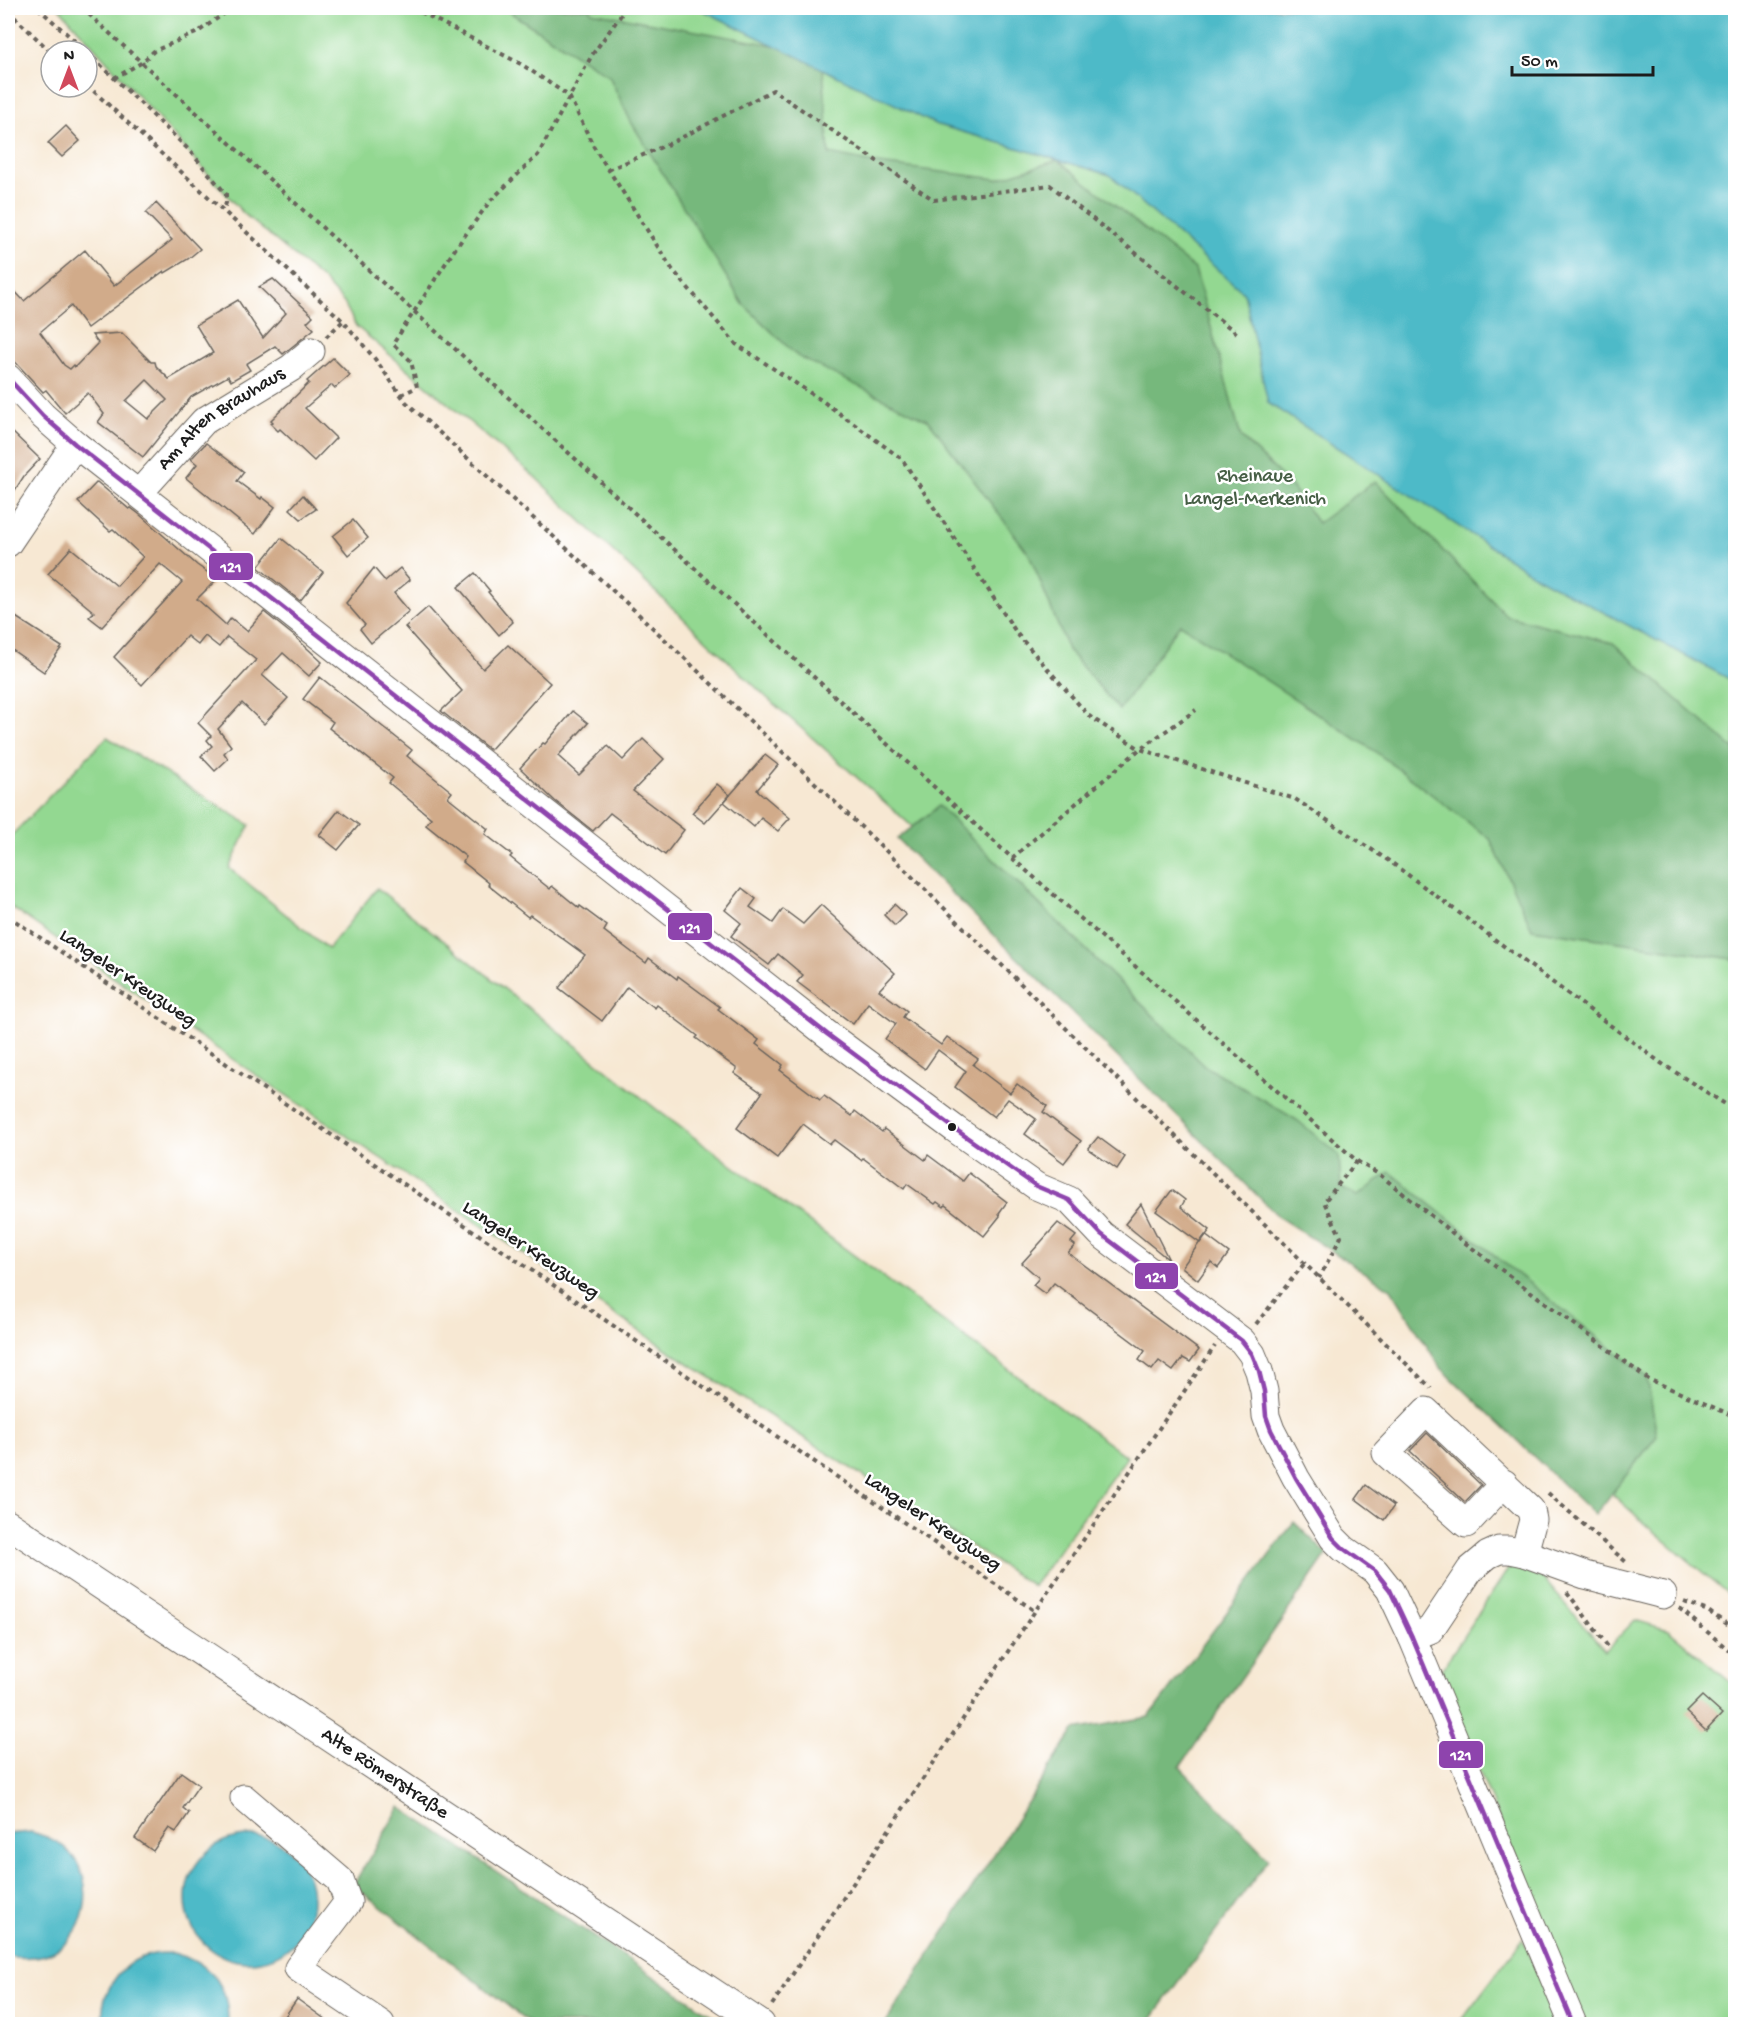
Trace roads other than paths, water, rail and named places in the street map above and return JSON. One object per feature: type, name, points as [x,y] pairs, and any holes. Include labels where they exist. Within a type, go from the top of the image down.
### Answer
[{"type":"street","name":"Am Alten Brauhaus","points":[[139,493],[204,421],[291,368],[311,351]]},
{"type":"street","points":[[8,378],[43,416],[75,444],[821,1029],[1036,1186],[1069,1200],[1101,1234],[1235,1335],[1252,1354],[1264,1391],[1266,1416],[1296,1478],[1333,1538],[1344,1549],[1375,1571],[1389,1590],[1412,1637],[1573,2025]]},
{"type":"street","points":[[8,543],[75,444]]},
{"type":"street","points":[[1504,1484],[1531,1510],[1533,1520],[1524,1553]]},
{"type":"street","name":"Alte Römerstraße","points":[[8,1524],[760,2024]]},
{"type":"street","points":[[1412,1637],[1430,1630],[1470,1570],[1488,1554],[1499,1550],[1524,1553],[1584,1575],[1663,1595]]},
{"type":"street","points":[[244,1798],[340,1880],[348,1902],[298,1968],[381,2025]]},
{"type":"water","points":[[698,8],[1735,8],[1735,682],[1537,577],[1268,403],[1244,293],[1110,175],[935,124]]},
{"type":"water","points":[[31,1832],[60,1844],[68,1851],[78,1864],[84,1878],[86,1894],[79,1924],[60,1948],[45,1955],[22,1958],[8,1956],[8,1834]]},
{"type":"water","points":[[249,1836],[273,1841],[293,1855],[307,1875],[312,1899],[307,1923],[293,1943],[273,1957],[249,1962],[225,1957],[205,1943],[191,1923],[186,1899],[191,1875],[205,1855],[225,1841]]},
{"type":"water","points":[[173,1953],[198,1963],[215,1978],[225,1998],[228,2024],[103,2024],[105,2001],[115,1979],[122,1970],[142,1957]]},
{"type":"park label","name":"Rheinaue Langel-Merkenich","points":[[1255,488]]}]
